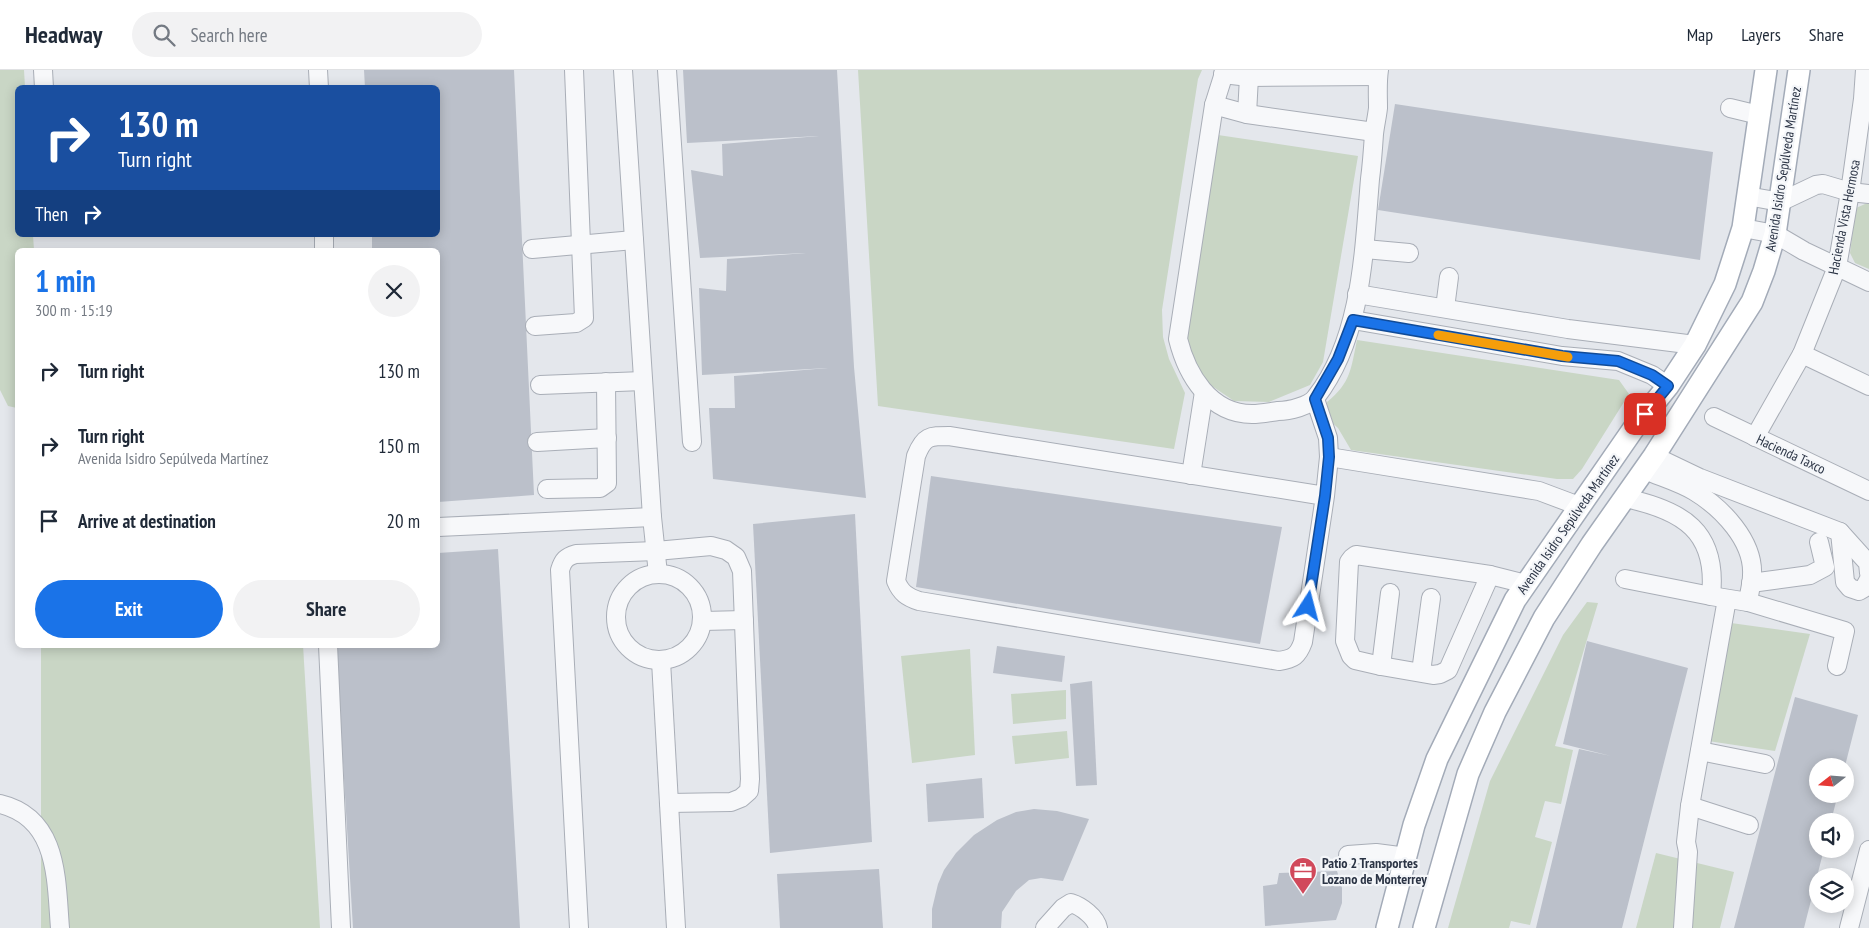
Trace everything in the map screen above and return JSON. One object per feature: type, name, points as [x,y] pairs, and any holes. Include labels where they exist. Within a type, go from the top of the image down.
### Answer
[{"type":"main road","name":"Avenida Isidro Sepúlveda Martínez","points":[[1387,928],[1414,825],[1437,759],[1515,600],[1634,428],[1668,386],[1695,345],[1725,284],[1743,228],[1766,70]]},
{"type":"main road","name":"Avenida Isidro Sepúlveda Martínez","points":[[1424,928],[1468,774],[1495,712],[1544,618],[1624,498],[1650,463],[1745,315],[1764,271],[1775,234],[1799,70]]},
{"type":"street","points":[[43,70],[44,85]]},
{"type":"street","points":[[318,70],[319,85]]},
{"type":"street","points":[[535,326],[576,323],[584,318],[574,70]]},
{"type":"street","points":[[623,70],[652,517],[658,574]]},
{"type":"street","points":[[667,70],[692,442]]},
{"type":"street","name":"Hacienda Vista Hermosa","points":[[1755,437],[1802,354],[1837,267],[1866,100],[1865,70]]},
{"type":"street","points":[[1224,72],[1249,77],[1378,73],[1378,109],[1374,132],[1365,249],[1353,320],[1338,359],[1315,399],[1291,410],[1251,414],[1229,410],[1210,398],[1190,374],[1182,356],[1178,339],[1214,105],[1224,72]]},
{"type":"street","points":[[1247,114],[1249,77]]},
{"type":"street","points":[[1214,105],[1247,114],[1374,132]]},
{"type":"street","points":[[1730,108],[1759,115]]},
{"type":"street","points":[[1747,196],[1780,202],[1816,185],[1824,184],[1850,192],[1869,194]]},
{"type":"street","points":[[1743,228],[1775,234],[1804,251],[1869,282]]},
{"type":"street","points":[[532,249],[634,240]]},
{"type":"street","points":[[1365,249],[1409,253]]},
{"type":"street","points":[[1445,308],[1449,277]]},
{"type":"street","points":[[1357,294],[1568,329],[1695,345]]},
{"type":"street","points":[[1353,320],[1562,356],[1618,361],[1652,375],[1668,386]]},
{"type":"street","points":[[1562,356],[1568,329]]},
{"type":"street","points":[[1802,354],[1869,386]]},
{"type":"street","points":[[540,385],[643,381]]},
{"type":"street","points":[[547,489],[604,487],[607,483],[606,382]]},
{"type":"street","points":[[1191,475],[1204,392]]},
{"type":"street","points":[[1315,399],[1328,438],[1329,457],[1325,496],[1303,642],[1299,654],[1291,660],[1280,661],[919,601],[908,597],[900,591],[896,581],[916,456],[921,444],[928,438],[949,436],[1325,496]]},
{"type":"street","name":"Hacienda Taxco","points":[[1714,417],[1869,491]]},
{"type":"street","points":[[537,442],[607,438]]},
{"type":"street","points":[[1329,457],[1539,491],[1579,506]]},
{"type":"street","points":[[1650,463],[1700,478],[1840,532],[1868,563],[1869,573]]},
{"type":"street","points":[[1650,463],[1694,491],[1740,532],[1747,546],[1751,561],[1752,575],[1748,602]]},
{"type":"street","points":[[1624,498],[1668,510],[1699,534],[1712,566],[1719,598],[1700,751],[1690,806],[1686,842],[1688,852],[1683,928]]},
{"type":"street","points":[[440,527],[652,517]]},
{"type":"street","points":[[1840,532],[1845,582],[1850,588],[1859,590],[1864,588],[1869,579]]},
{"type":"street","points":[[1751,583],[1810,575],[1825,567],[1819,542]]},
{"type":"street","points":[[579,928],[560,570],[563,561],[568,556],[711,546],[726,550],[736,557],[742,571],[750,779],[748,791],[741,798],[731,802],[669,803]]},
{"type":"street","points":[[1490,575],[1448,670],[1440,674],[1381,666],[1355,660],[1347,649],[1345,641],[1348,572],[1349,562],[1356,555],[1490,575],[1526,584]]},
{"type":"street","points":[[658,574],[672,576],[686,582],[695,593],[701,606],[703,621],[698,636],[689,649],[676,657],[661,661],[646,659],[633,652],[620,634],[617,626],[616,611],[621,597],[630,585],[643,577],[658,574]]},
{"type":"street","points":[[1625,579],[1748,602],[1845,631],[1837,666]]},
{"type":"street","points":[[1381,666],[1390,593]]},
{"type":"street","points":[[1421,672],[1430,598]]},
{"type":"street","points":[[703,621],[744,620]]},
{"type":"street","points":[[328,648],[341,928]]},
{"type":"street","points":[[661,661],[676,928]]},
{"type":"street","points":[[1700,751],[1765,764]]},
{"type":"street","points":[[0,804],[9,806],[32,819],[45,838],[55,868],[60,928]]},
{"type":"street","points":[[1690,806],[1750,825]]},
{"type":"street","points":[[1849,928],[1869,850]]},
{"type":"street","points":[[1348,855],[1376,853],[1407,857]]},
{"type":"street","points":[[1045,928],[1063,908],[1071,903],[1076,904],[1095,919],[1098,928]]},
{"type":"green space","points":[[0,70],[24,70],[25,85],[15,85],[15,237],[33,237],[34,248],[15,248],[15,408],[8,406],[0,390]]},
{"type":"green space","points":[[858,70],[1202,70],[1198,79],[1162,310],[1163,337],[1169,359],[1185,393],[1174,449],[878,406]]},
{"type":"green space","points":[[1218,135],[1358,156],[1323,362],[1310,385],[1269,402],[1234,401],[1206,382],[1188,350],[1187,329]]},
{"type":"green space","points":[[1869,204],[1869,269],[1855,263],[1850,253],[1856,208]]},
{"type":"green space","points":[[1357,340],[1619,380],[1629,394],[1582,469],[1573,479],[1557,479],[1351,450],[1338,428],[1328,419],[1327,402],[1341,388],[1349,374]]},
{"type":"green space","points":[[1587,602],[1598,603],[1555,746],[1573,750],[1561,804],[1545,801],[1535,837],[1552,842],[1530,925],[1511,921],[1509,928],[1448,928],[1490,781],[1563,635]]},
{"type":"green space","points":[[1731,623],[1810,634],[1775,751],[1708,741]]},
{"type":"green space","points":[[41,648],[303,648],[320,928],[41,928]]},
{"type":"green space","points":[[970,649],[975,755],[912,763],[901,656]]},
{"type":"green space","points":[[1066,690],[1066,719],[1013,724],[1011,694]]},
{"type":"green space","points":[[1067,731],[1069,758],[1015,764],[1012,736]]},
{"type":"green space","points":[[1656,853],[1734,872],[1720,928],[1636,928]]},
{"type":"building","points":[[364,70],[514,70],[534,495],[440,502],[440,248],[372,248],[372,237],[440,237],[440,85],[365,85]]},
{"type":"building","points":[[683,70],[837,70],[854,367],[866,498],[713,479],[709,408],[735,408],[734,376],[828,368],[702,375],[699,288],[726,291],[727,259],[806,253],[700,258],[691,170],[723,176],[722,144],[819,136],[687,143]]},
{"type":"building","points":[[1395,104],[1713,152],[1700,260],[1378,210]]},
{"type":"building","points":[[931,476],[1282,527],[1260,644],[916,587]]},
{"type":"building","points":[[855,514],[872,842],[770,853],[753,524]]},
{"type":"building","points":[[498,549],[520,928],[353,928],[336,648],[440,648],[440,553]]},
{"type":"building","points":[[1587,641],[1688,668],[1622,928],[1536,928],[1579,749],[1611,756],[1563,744]]},
{"type":"building","points":[[997,646],[1065,656],[1062,682],[993,673]]},
{"type":"building","points":[[1092,681],[1097,785],[1076,786],[1070,684]]},
{"type":"building","points":[[1795,697],[1858,715],[1847,758],[1809,758],[1809,803],[1836,803],[1833,813],[1809,813],[1809,858],[1822,858],[1819,868],[1809,868],[1809,908],[1804,928],[1734,928]]},
{"type":"building","points":[[982,778],[984,818],[928,822],[926,784]]},
{"type":"building","points":[[1034,809],[1057,811],[1089,819],[1063,881],[1041,878],[1029,880],[1016,891],[1002,912],[1001,928],[932,928],[932,909],[938,884],[944,870],[956,853],[974,835],[997,820],[1016,812]]},
{"type":"building","points":[[879,869],[883,928],[780,928],[777,874]]},
{"type":"building","name":"Patio 2 Transportes Lozano de Monterrey","points":[[1337,871],[1342,888],[1342,903],[1336,920],[1265,926],[1263,886],[1277,884],[1279,873]]},
{"type":"slow traffic","points":[[1438,335],[1568,357]]},
{"type":"place","name":"Patio 2 Transportes Lozano de Monterrey","points":[[1303,895]]},
{"type":"route","points":[[1308,606],[1329,457],[1328,438],[1315,399],[1338,359],[1353,320],[1562,356],[1618,361],[1652,375],[1668,386],[1645,414]]}]
